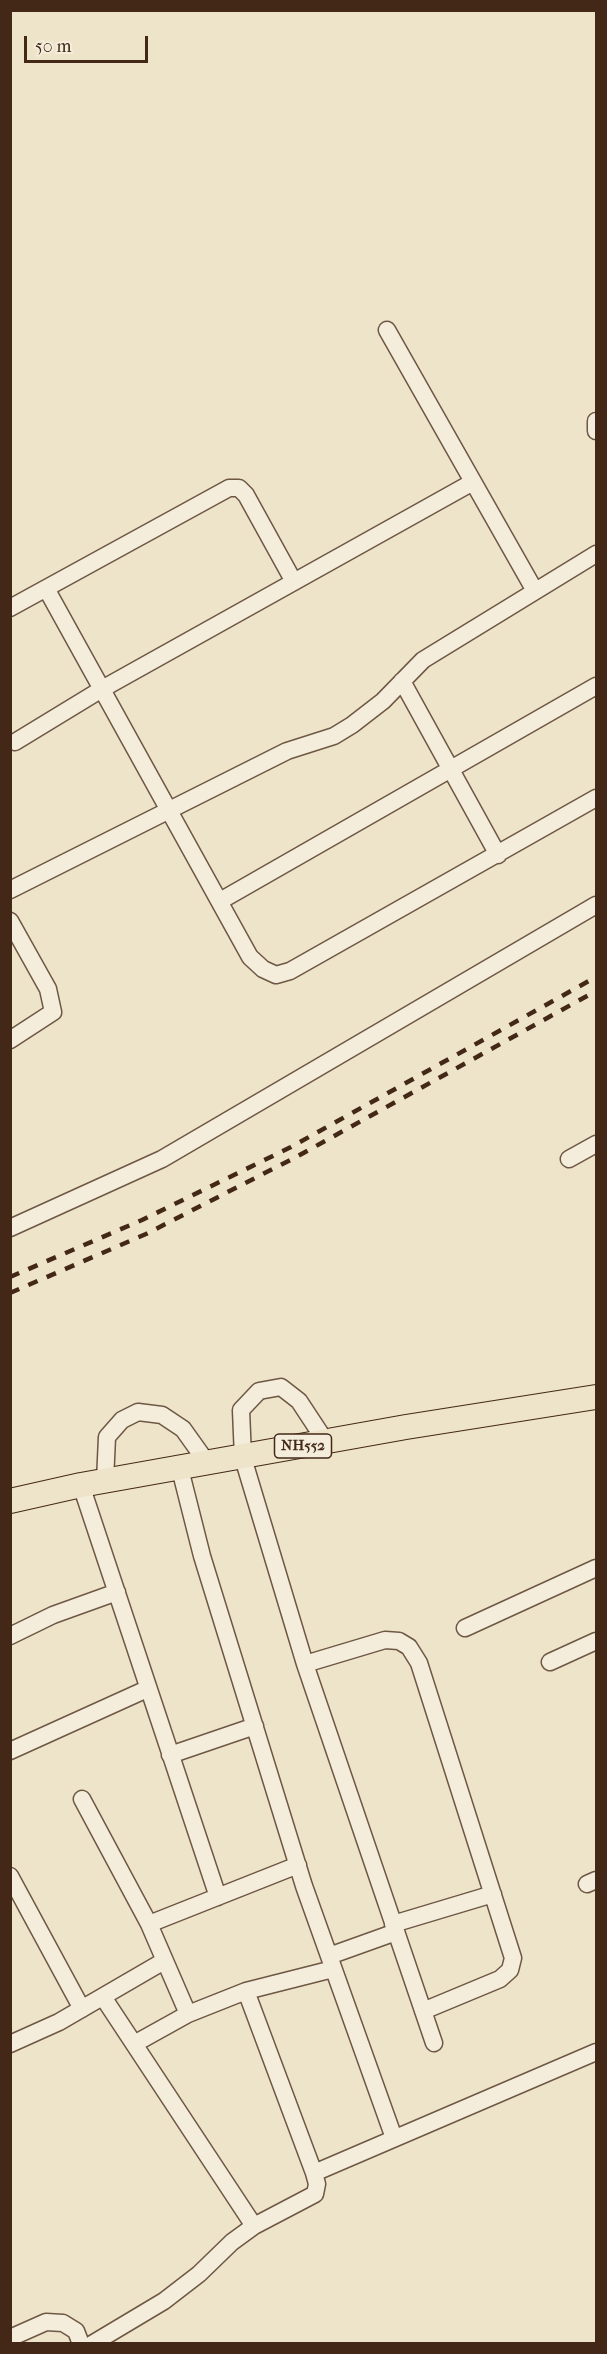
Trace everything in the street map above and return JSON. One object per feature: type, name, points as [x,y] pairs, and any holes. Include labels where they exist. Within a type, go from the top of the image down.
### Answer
[{"type":"highway","name":"NH552","points":[[10,1502],[81,1485],[597,1397]]},
{"type":"street","points":[[387,330],[535,591]]},
{"type":"street","points":[[597,421],[597,431]]},
{"type":"street","points":[[15,742],[102,689],[473,482]]},
{"type":"street","points":[[10,608],[47,590],[229,488],[239,488],[246,495],[294,582]]},
{"type":"street","points":[[10,890],[288,751],[334,736],[383,701],[423,660],[597,554]]},
{"type":"street","points":[[47,590],[250,957],[263,969],[276,975],[291,971],[597,798]]},
{"type":"street","points":[[402,681],[449,770],[498,855]]},
{"type":"street","points":[[220,901],[597,686]]},
{"type":"street","points":[[10,1228],[162,1159],[597,905]]},
{"type":"street","points":[[10,921],[48,989],[53,1012],[10,1040]]},
{"type":"street","points":[[570,1159],[597,1144]]},
{"type":"street","points":[[326,1442],[299,1401],[281,1387],[259,1391],[241,1410],[243,1458],[305,1664],[434,2043]]},
{"type":"street","points":[[105,1481],[107,1437],[122,1420],[138,1412],[162,1415],[183,1429],[208,1464]]},
{"type":"street","points":[[180,1468],[202,1556],[298,1865],[394,2138]]},
{"type":"street","points":[[81,1485],[218,1897]]},
{"type":"street","points":[[465,1628],[597,1568]]},
{"type":"street","points":[[10,1636],[53,1615],[117,1592]]},
{"type":"street","points":[[305,1664],[385,1640],[399,1641],[409,1647],[419,1663],[513,1958],[510,1970],[500,1979],[423,2011]]},
{"type":"street","points":[[550,1662],[597,1641]]},
{"type":"street","points":[[10,1751],[147,1689]]},
{"type":"street","points":[[170,1755],[255,1726]]},
{"type":"street","points":[[82,1799],[149,1924],[188,2014]]},
{"type":"street","points":[[149,1924],[298,1865]]},
{"type":"street","points":[[10,1876],[82,2009]]},
{"type":"street","points":[[134,2044],[188,2014],[246,1991],[331,1963],[394,1928],[493,1894]]},
{"type":"street","points":[[10,2044],[82,2009],[164,1961]]},
{"type":"street","points":[[92,2343],[164,2301],[254,2226],[315,2194],[317,2184],[314,2172],[246,1991]]},
{"type":"street","points":[[103,1997],[254,2226]]},
{"type":"street","points":[[314,2172],[597,2052]]},
{"type":"street","points":[[10,2338],[46,2322],[63,2322],[76,2331],[81,2343]]},
{"type":"railway","points":[[10,1277],[142,1220],[291,1147],[596,977]]},
{"type":"railway","points":[[10,1293],[146,1234],[298,1156],[596,991]]}]
